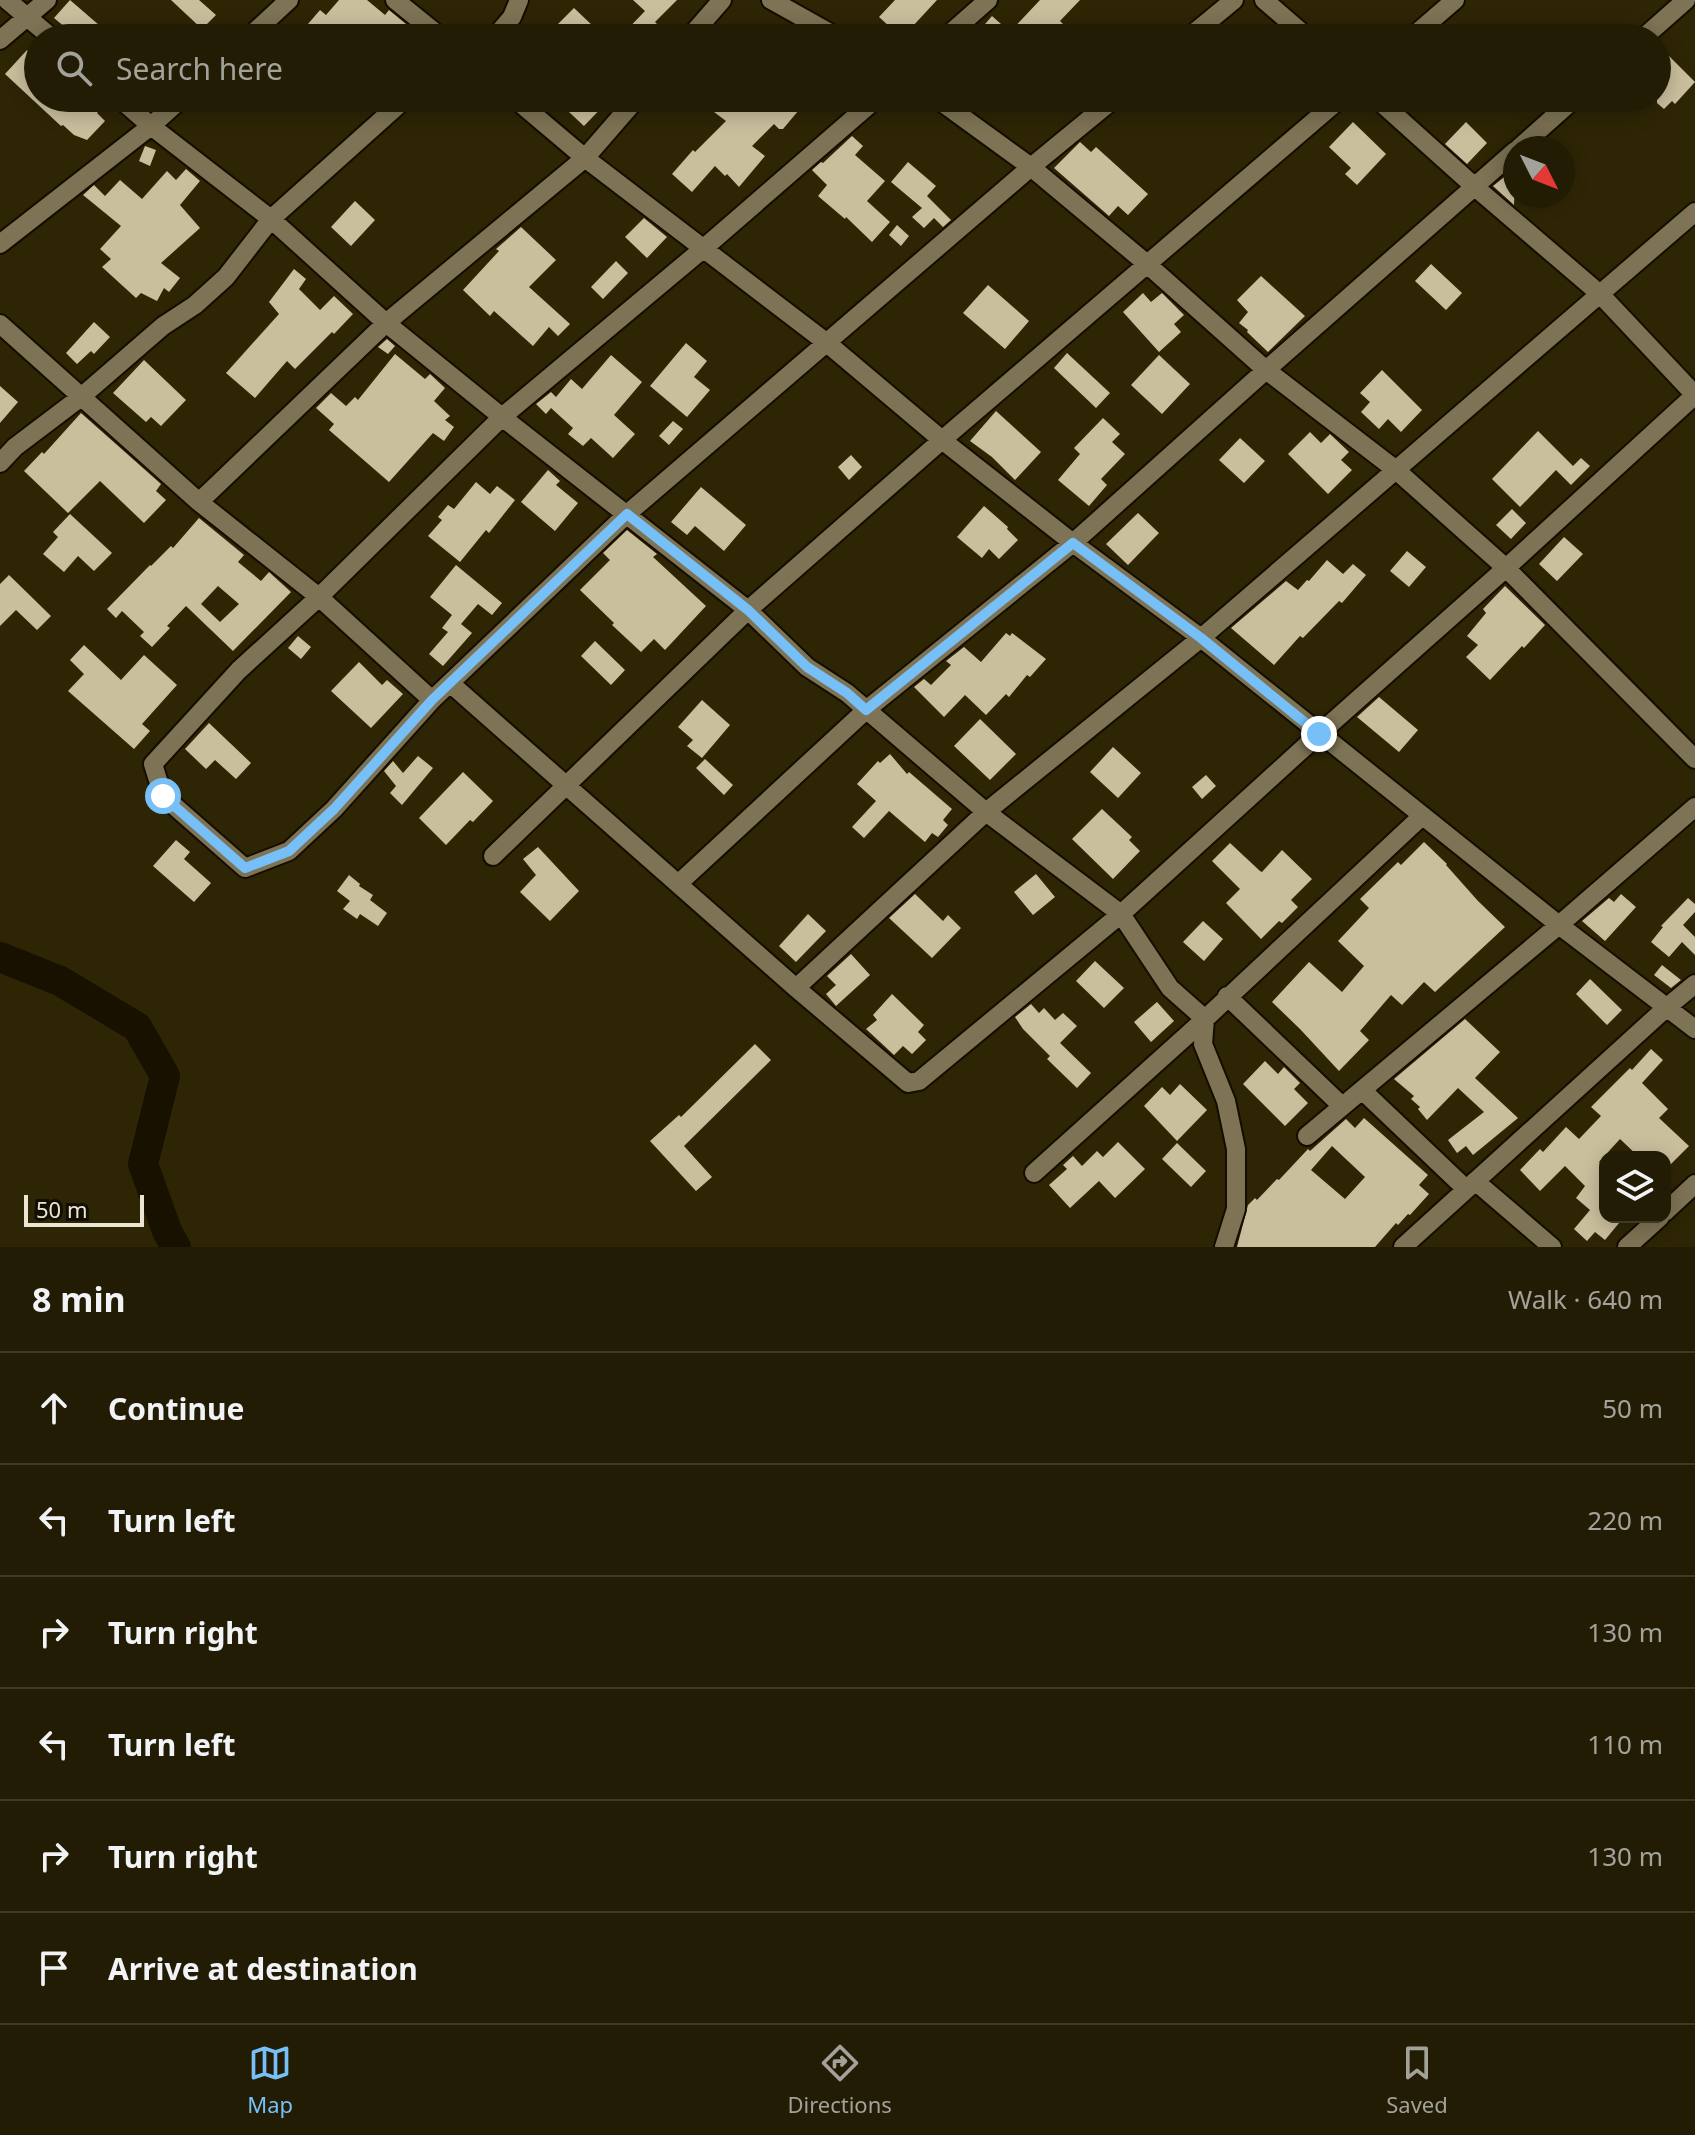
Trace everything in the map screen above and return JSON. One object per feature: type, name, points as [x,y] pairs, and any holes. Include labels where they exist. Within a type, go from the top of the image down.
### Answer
[{"type":"street","points":[[7,0],[36,24]]},
{"type":"street","points":[[0,40],[47,0]]},
{"type":"street","points":[[263,24],[289,0]]},
{"type":"street","points":[[395,0],[425,24]]},
{"type":"street","points":[[506,24],[519,0]]},
{"type":"street","points":[[701,24],[722,0]]},
{"type":"street","points":[[771,0],[814,24]]},
{"type":"street","points":[[961,24],[988,0]]},
{"type":"street","points":[[1205,24],[1234,0]]},
{"type":"street","points":[[1264,0],[1292,24]]},
{"type":"street","points":[[1427,24],[1455,0]]},
{"type":"street","points":[[1660,24],[1688,0],[1695,5]]},
{"type":"street","points":[[135,112],[271,219],[386,323],[748,610],[807,667],[847,693],[986,812],[1121,914],[1170,988],[1205,1019]]},
{"type":"street","points":[[0,244],[166,112]]},
{"type":"street","points":[[0,463],[15,447],[81,397],[163,326],[195,305],[226,277],[271,219],[390,112]]},
{"type":"street","points":[[531,112],[585,158],[827,343],[942,440],[1201,638],[1559,925],[1695,1029]]},
{"type":"street","points":[[199,502],[386,323],[585,158],[625,112]]},
{"type":"street","points":[[861,112],[502,417],[319,597],[239,670],[153,764],[163,796],[245,868],[289,851],[334,809],[432,700],[627,514],[1098,112]]},
{"type":"street","points":[[955,112],[1031,167],[1147,264],[1266,370],[1396,470],[1506,568],[1695,759]]},
{"type":"street","points":[[493,856],[748,610],[1325,112]]},
{"type":"street","points":[[450,683],[796,988],[908,1083],[919,1081],[1121,914],[1695,395],[1600,294],[1392,112]]},
{"type":"street","points":[[1533,136],[1559,112]]},
{"type":"street","points":[[678,884],[866,710],[1073,543],[1503,162]]},
{"type":"street","points":[[796,988],[986,812],[1201,638],[1695,212]]},
{"type":"street","points":[[0,324],[199,502],[319,597],[432,700]]},
{"type":"street","points":[[1307,1136],[1695,807]]},
{"type":"street","points":[[1034,1173],[1205,1019],[1422,816]]},
{"type":"street","points":[[1403,1247],[1695,984]]},
{"type":"street","points":[[1227,996],[1342,1106]]},
{"type":"street","points":[[1205,1019],[1203,1044],[1226,1101],[1236,1149],[1236,1209],[1224,1247]]},
{"type":"street","points":[[1362,1090],[1471,1185],[1552,1247]]},
{"type":"street","points":[[1671,1206],[1695,1184]]},
{"type":"street","points":[[1627,1247],[1653,1223]]},
{"type":"building","points":[[70,0],[98,24],[61,24],[54,18]]},
{"type":"building","points":[[171,0],[199,0],[216,15],[207,24],[197,24]]},
{"type":"building","points":[[339,0],[367,0],[385,15],[389,10],[406,24],[308,24],[320,10],[326,15]]},
{"type":"building","points":[[633,0],[677,0],[655,22],[657,24],[632,24],[645,11]]},
{"type":"building","points":[[895,0],[937,0],[915,24],[887,24],[879,17]]},
{"type":"building","points":[[1040,0],[1080,0],[1060,21],[1063,24],[1018,24]]},
{"type":"building","points":[[574,8],[591,24],[558,24]]},
{"type":"building","points":[[992,16],[1001,24],[985,24]]},
{"type":"building","points":[[24,53],[24,92],[5,74]]},
{"type":"building","points":[[1671,58],[1695,82],[1675,104],[1672,101]]},
{"type":"building","points":[[46,112],[98,112],[105,121],[87,140],[61,126]]},
{"type":"building","points":[[569,112],[598,112],[584,126]]},
{"type":"building","points":[[714,112],[797,112],[783,129],[774,124],[752,146],[765,156],[739,187],[715,166],[692,192],[672,174],[693,150],[695,152],[726,121]]},
{"type":"building","points":[[1353,122],[1386,154],[1357,185],[1345,174],[1351,168],[1329,147]]},
{"type":"building","points":[[1466,122],[1487,143],[1467,164],[1445,144]]},
{"type":"building","points":[[852,136],[863,146],[855,155],[885,181],[867,201],[890,222],[872,242],[818,196],[827,185],[812,170]]},
{"type":"building","points":[[1080,142],[1091,152],[1096,147],[1148,194],[1128,215],[1118,206],[1109,216],[1054,168]]},
{"type":"building","points":[[145,146],[156,150],[150,166],[139,161]]},
{"type":"building","points":[[908,162],[936,186],[927,196],[951,220],[943,227],[934,218],[924,228],[912,217],[922,208],[891,182]]},
{"type":"building","points":[[186,169],[200,181],[180,205],[200,228],[161,263],[180,278],[169,292],[164,288],[157,301],[141,293],[136,298],[102,267],[111,259],[100,249],[121,226],[83,195],[94,185],[105,196],[120,180],[142,199],[167,171],[176,180]]},
{"type":"building","points":[[1503,178],[1503,195],[1493,186]]},
{"type":"building","points":[[355,201],[375,220],[351,246],[331,227]]},
{"type":"building","points":[[644,218],[667,237],[647,258],[625,237]]},
{"type":"building","points":[[897,225],[909,236],[901,246],[889,235]]},
{"type":"building","points":[[521,227],[556,260],[529,287],[570,324],[558,336],[549,327],[533,346],[494,311],[490,316],[463,290],[499,251],[496,249]]},
{"type":"building","points":[[616,261],[628,273],[603,299],[591,287]]},
{"type":"building","points":[[1431,264],[1462,293],[1446,310],[1415,281]]},
{"type":"building","points":[[294,269],[306,279],[299,289],[320,310],[334,296],[353,314],[295,369],[287,361],[255,398],[226,373],[279,314],[269,302]]},
{"type":"building","points":[[1261,276],[1305,316],[1268,352],[1239,323],[1248,312],[1237,300]]},
{"type":"building","points":[[988,285],[1029,321],[1005,349],[963,313]]},
{"type":"building","points":[[1143,293],[1151,302],[1162,293],[1184,315],[1174,324],[1181,332],[1159,352],[1123,312]]},
{"type":"building","points":[[94,322],[110,337],[94,354],[91,351],[77,364],[66,353]]},
{"type":"building","points":[[387,339],[395,346],[388,354],[378,347]]},
{"type":"building","points":[[686,343],[707,361],[694,377],[710,390],[687,417],[650,386]]},
{"type":"building","points":[[1067,353],[1110,393],[1096,408],[1054,368]]},
{"type":"building","points":[[395,354],[425,379],[430,374],[445,388],[434,401],[450,416],[445,420],[454,427],[444,441],[433,433],[389,482],[329,430],[334,424],[316,408],[331,393],[346,406],[355,397],[358,400]]},
{"type":"building","points":[[611,355],[642,382],[614,415],[635,434],[613,458],[591,438],[583,446],[568,434],[573,428],[551,408],[546,414],[536,404],[551,392],[556,397],[571,379],[582,389]]},
{"type":"building","points":[[1159,355],[1190,384],[1162,414],[1131,385]]},
{"type":"building","points":[[144,360],[186,400],[161,426],[151,417],[146,422],[113,393]]},
{"type":"building","points":[[1382,370],[1422,410],[1401,432],[1388,419],[1379,429],[1361,412],[1370,402],[1360,393]]},
{"type":"building","points":[[0,386],[18,402],[0,423]]},
{"type":"building","points":[[996,411],[1041,452],[1015,480],[970,441]]},
{"type":"building","points":[[81,413],[161,484],[156,491],[166,500],[144,523],[100,481],[68,513],[24,471]]},
{"type":"building","points":[[1103,418],[1120,434],[1112,442],[1125,454],[1101,479],[1107,485],[1089,506],[1058,480],[1080,454],[1074,448]]},
{"type":"building","points":[[673,421],[683,429],[669,445],[659,436]]},
{"type":"building","points":[[1538,431],[1573,466],[1581,458],[1590,466],[1571,485],[1556,470],[1520,507],[1492,479]]},
{"type":"building","points":[[1310,432],[1321,443],[1330,434],[1349,452],[1341,460],[1352,470],[1328,494],[1288,454]]},
{"type":"building","points":[[1240,438],[1265,461],[1244,483],[1219,460]]},
{"type":"building","points":[[851,455],[862,467],[849,480],[838,467]]},
{"type":"building","points":[[548,470],[560,481],[556,485],[578,503],[555,531],[521,502]]},
{"type":"building","points":[[476,482],[490,494],[497,486],[515,500],[489,533],[486,530],[460,562],[428,536],[442,520],[438,517],[448,505],[454,509]]},
{"type":"building","points":[[701,487],[746,525],[724,551],[695,526],[687,535],[671,522]]},
{"type":"building","points":[[984,506],[1018,540],[999,559],[989,549],[982,558],[957,537]]},
{"type":"building","points":[[1512,509],[1526,523],[1511,539],[1496,525]]},
{"type":"building","points":[[1138,513],[1159,533],[1128,565],[1106,544]]},
{"type":"building","points":[[70,514],[112,553],[94,571],[78,556],[64,572],[43,554],[58,537],[53,532]]},
{"type":"building","points":[[199,518],[244,555],[238,562],[261,581],[269,572],[291,592],[233,651],[186,606],[152,647],[140,636],[144,632],[122,611],[116,618],[107,609],[150,565],[171,546],[173,548]],"holes":[[[218,586],[239,604],[220,622],[201,604]]]},
{"type":"building","points":[[627,530],[657,554],[653,557],[706,606],[665,650],[654,639],[641,652],[580,590],[610,560],[603,553]]},
{"type":"building","points":[[1564,537],[1583,554],[1557,581],[1539,564]]},
{"type":"building","points":[[1407,551],[1426,567],[1409,587],[1390,571]]},
{"type":"building","points":[[1327,560],[1343,574],[1353,564],[1366,575],[1342,603],[1339,601],[1303,638],[1300,636],[1274,665],[1231,628],[1286,581],[1298,590]]},
{"type":"building","points":[[456,565],[502,603],[492,615],[478,604],[461,624],[472,633],[443,666],[429,654],[448,632],[442,628],[452,615],[430,597]]},
{"type":"building","points":[[9,575],[51,616],[37,630],[16,610],[0,626],[0,584]]},
{"type":"building","points":[[1505,586],[1545,625],[1490,680],[1466,657],[1478,645],[1467,636],[1486,613],[1483,609]]},
{"type":"building","points":[[1006,633],[1010,636],[1012,633],[1046,659],[1030,677],[1027,675],[1009,697],[1006,694],[986,715],[965,695],[944,717],[914,687],[924,679],[931,685],[951,665],[946,661],[964,647],[981,662]]},
{"type":"building","points":[[298,636],[311,647],[301,659],[288,648]]},
{"type":"building","points":[[595,641],[625,670],[611,685],[581,656]]},
{"type":"building","points":[[84,645],[121,680],[144,655],[177,685],[142,724],[150,731],[134,749],[68,691],[84,674],[70,660]]},
{"type":"building","points":[[359,662],[382,685],[387,680],[403,694],[371,728],[331,691]]},
{"type":"building","points":[[1379,697],[1418,730],[1399,752],[1357,717]]},
{"type":"building","points":[[702,700],[730,725],[702,758],[687,746],[693,740],[678,727]]},
{"type":"building","points":[[980,719],[1016,754],[990,780],[954,746]]},
{"type":"building","points":[[209,723],[251,763],[236,779],[215,760],[206,769],[185,749]]},
{"type":"building","points":[[1113,747],[1141,773],[1118,798],[1090,772]]},
{"type":"building","points":[[890,754],[907,774],[909,772],[952,809],[943,820],[948,825],[938,837],[932,833],[925,842],[889,811],[864,838],[852,827],[876,801],[857,784],[878,761],[880,763]]},
{"type":"building","points":[[418,756],[433,768],[402,805],[390,793],[396,786],[384,771],[393,761],[403,773]]},
{"type":"building","points":[[705,759],[733,785],[724,795],[696,768]]},
{"type":"building","points":[[463,772],[493,801],[446,845],[419,818]]},
{"type":"building","points":[[1206,775],[1216,786],[1202,799],[1192,787]]},
{"type":"building","points":[[1102,809],[1132,837],[1129,840],[1140,851],[1113,879],[1072,839]]},
{"type":"building","points":[[176,840],[190,852],[184,859],[211,883],[194,902],[153,866]]},
{"type":"building","points":[[1424,842],[1505,927],[1435,992],[1424,982],[1402,1005],[1391,995],[1360,1031],[1369,1040],[1339,1071],[1272,1002],[1309,962],[1342,992],[1364,966],[1338,941],[1369,908],[1360,899]]},
{"type":"building","points":[[1230,843],[1262,872],[1282,850],[1312,879],[1291,900],[1298,907],[1261,939],[1226,903],[1240,889],[1212,861]]},
{"type":"building","points":[[538,847],[579,891],[550,921],[520,892],[536,875],[523,859]]},
{"type":"building","points":[[1036,874],[1055,897],[1033,915],[1014,892]]},
{"type":"building","points":[[349,875],[373,895],[370,900],[387,913],[378,926],[360,914],[357,919],[343,909],[350,901],[337,891]]},
{"type":"building","points":[[915,894],[943,921],[948,915],[961,928],[932,958],[889,918]]},
{"type":"building","points":[[1621,894],[1636,907],[1605,941],[1582,921],[1609,898],[1614,902]]},
{"type":"building","points":[[1688,898],[1695,904],[1695,912],[1683,925],[1695,937],[1695,955],[1682,942],[1669,957],[1651,942],[1661,926]]},
{"type":"building","points":[[808,914],[826,931],[796,962],[779,946]]},
{"type":"building","points":[[1203,921],[1223,939],[1204,961],[1183,942]]},
{"type":"building","points":[[851,954],[870,975],[836,1006],[826,994],[836,985],[827,976]]},
{"type":"building","points":[[1095,961],[1124,988],[1104,1008],[1076,981]]},
{"type":"building","points":[[1662,965],[1681,980],[1671,988],[1654,975]]},
{"type":"building","points":[[1590,979],[1622,1010],[1607,1025],[1576,994]]},
{"type":"building","points":[[892,994],[924,1025],[918,1032],[926,1040],[912,1054],[903,1046],[894,1055],[866,1029],[877,1020],[873,1015]]},
{"type":"building","points":[[1157,1002],[1174,1021],[1151,1042],[1134,1022]]},
{"type":"building","points":[[1031,1004],[1039,1013],[1044,1008],[1055,1020],[1063,1013],[1077,1026],[1060,1043],[1091,1073],[1077,1088],[1047,1059],[1050,1056],[1015,1017]]},
{"type":"building","points":[[1465,1019],[1500,1052],[1475,1078],[1518,1118],[1473,1155],[1466,1146],[1457,1153],[1448,1140],[1484,1112],[1458,1088],[1427,1120],[1411,1099],[1414,1096],[1394,1079]]},
{"type":"building","points":[[755,1044],[771,1060],[684,1146],[712,1177],[696,1191],[650,1141],[679,1115],[681,1117]]},
{"type":"building","points":[[1651,1049],[1663,1060],[1642,1083],[1668,1109],[1659,1118],[1689,1146],[1671,1164],[1671,1151],[1633,1151],[1620,1139],[1609,1151],[1599,1151],[1599,1223],[1619,1223],[1605,1240],[1595,1232],[1587,1241],[1574,1229],[1590,1210],[1576,1198],[1585,1186],[1565,1166],[1540,1191],[1520,1170],[1540,1149],[1543,1152],[1566,1127],[1579,1139],[1601,1116],[1591,1107],[1630,1068],[1632,1070]]},
{"type":"building","points":[[1265,1061],[1278,1074],[1284,1067],[1300,1083],[1294,1089],[1308,1103],[1285,1126],[1243,1084]]},
{"type":"building","points":[[1180,1084],[1207,1110],[1177,1141],[1144,1106],[1162,1087],[1170,1095]]},
{"type":"building","points":[[1364,1118],[1428,1175],[1419,1185],[1429,1194],[1410,1215],[1398,1225],[1396,1223],[1375,1247],[1237,1247],[1248,1205],[1279,1180],[1308,1149],[1310,1151],[1346,1119],[1355,1128]],"holes":[[[1332,1146],[1365,1177],[1345,1199],[1311,1170]]]},
{"type":"building","points":[[1118,1142],[1145,1169],[1115,1198],[1099,1181],[1070,1208],[1049,1185],[1067,1169],[1063,1165],[1073,1156],[1082,1166],[1097,1151],[1103,1157]]},
{"type":"building","points":[[1177,1143],[1206,1171],[1191,1187],[1162,1159]]},
{"type":"waterway","points":[[0,957],[60,981],[137,1027],[165,1076],[143,1164],[167,1231],[176,1247]]},
{"type":"route","points":[[163,796],[245,868],[289,851],[334,809],[432,700],[627,514],[748,610],[807,667],[847,693],[866,710],[1073,543],[1201,638],[1319,734]]}]
